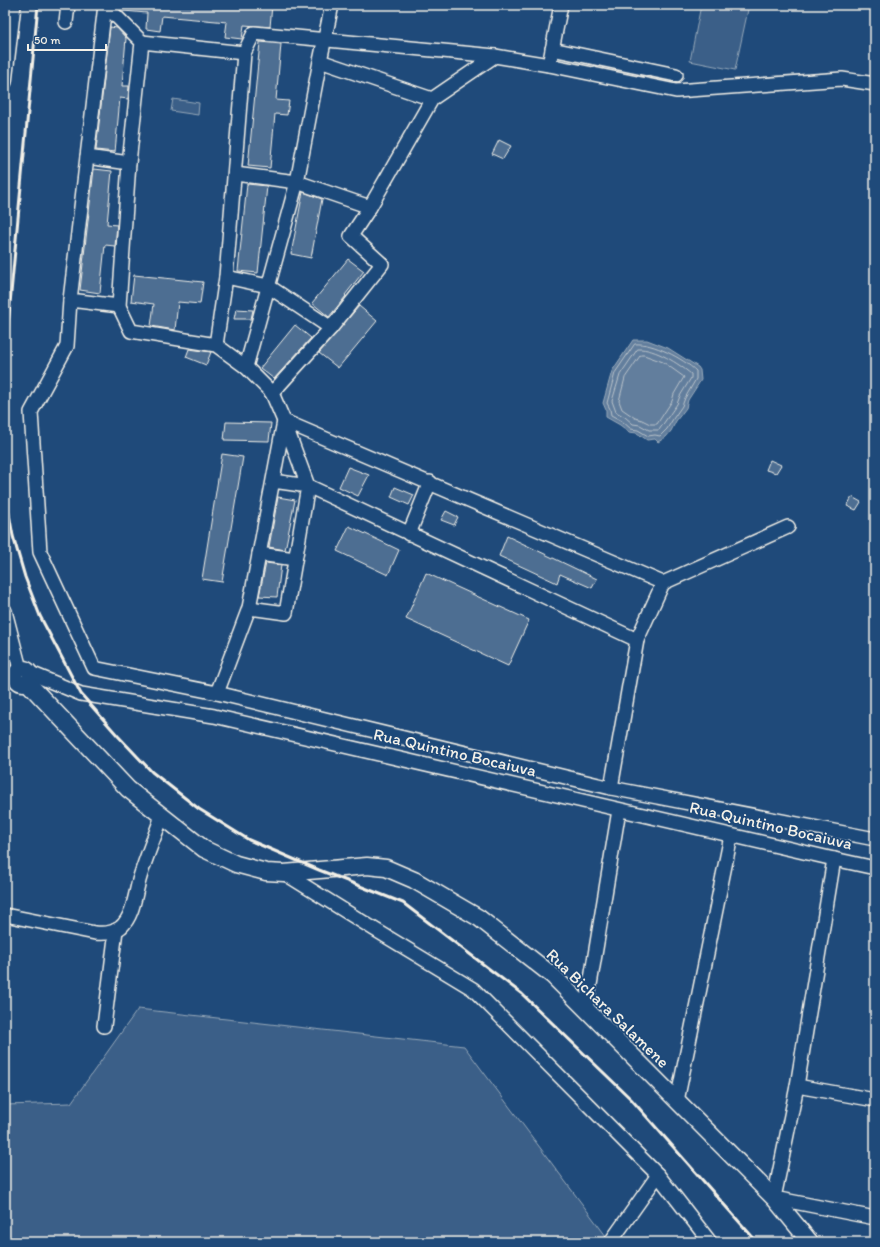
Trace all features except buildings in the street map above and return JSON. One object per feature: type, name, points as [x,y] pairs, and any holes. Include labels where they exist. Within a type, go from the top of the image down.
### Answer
[{"type":"main road","name":"Rua Bichara Salamene","points":[[19,676],[128,788],[204,849],[236,864],[266,872],[367,866],[386,868],[414,880],[479,918],[553,976],[774,1198],[810,1242]]},
{"type":"street","points":[[5,82],[14,5]]},
{"type":"street","points":[[66,22],[68,5]]},
{"type":"street","points":[[105,5],[142,42],[244,53]]},
{"type":"street","points":[[105,5],[96,93],[70,300],[66,346],[30,412],[40,552],[94,668],[217,693],[611,788],[875,840]]},
{"type":"street","points":[[246,367],[297,182],[332,5]]},
{"type":"street","points":[[549,65],[561,5]]},
{"type":"street","points":[[216,345],[226,277],[244,53],[254,33],[495,56],[549,65],[676,91],[842,79],[875,84]]},
{"type":"street","points":[[142,42],[129,163],[118,306],[131,331],[216,345],[246,367],[272,394],[284,421],[308,486],[286,613],[249,608]]},
{"type":"street","points":[[552,49],[676,75]]},
{"type":"street","points":[[272,394],[331,328],[382,264],[351,236],[370,207],[432,98],[495,56]]},
{"type":"street","points":[[320,61],[432,98]]},
{"type":"street","points":[[87,157],[129,163]]},
{"type":"street","points":[[235,174],[297,182],[370,207]]},
{"type":"street","points":[[226,277],[268,286],[331,328]]},
{"type":"street","points":[[70,300],[118,306]]},
{"type":"street","points":[[217,693],[249,608],[284,421]]},
{"type":"street","points":[[284,421],[430,482],[663,584]]},
{"type":"street","points":[[273,481],[308,486],[637,640]]},
{"type":"street","points":[[409,534],[430,482]]},
{"type":"street","points":[[611,788],[637,640],[663,584],[788,527]]},
{"type":"street","points":[[260,554],[295,559]]},
{"type":"street","name":"Rua Bichara Salamene","points":[[5,611],[19,676]]},
{"type":"street","name":"Rua Quintino Bocaiuva","points":[[19,676],[81,694],[214,716],[875,868]]},
{"type":"street","points":[[586,1009],[619,810]]},
{"type":"street","points":[[5,915],[95,933],[104,934],[116,930],[125,922],[130,911],[140,877],[162,816]]},
{"type":"street","points":[[677,1101],[731,836]]},
{"type":"street","points":[[834,859],[796,1086],[774,1198],[875,1218]]},
{"type":"street","points":[[284,872],[473,989],[658,1175],[710,1242]]},
{"type":"street","points":[[104,1026],[116,930]]},
{"type":"street","points":[[796,1086],[875,1100]]},
{"type":"street","points":[[612,1242],[658,1175]]},
{"type":"shaded area","points":[[701,5],[749,5],[735,70],[690,61]]},
{"type":"shaded area","points":[[173,99],[199,103],[198,115],[171,111]]},
{"type":"shaded area","points":[[138,1009],[464,1046],[606,1236],[601,1242],[5,1242],[5,1105],[71,1103]]},
{"type":"water","points":[[633,340],[647,340],[668,348],[698,367],[700,370],[701,380],[688,400],[686,408],[676,421],[671,431],[666,437],[658,442],[655,439],[647,440],[637,433],[629,432],[606,417],[606,410],[603,403],[612,371]]},
{"type":"railway","points":[[5,380],[6,346],[38,5]]},
{"type":"railway","points":[[5,492],[13,536],[25,577],[40,616],[81,694],[152,772],[199,809],[249,840],[319,870],[403,903],[522,994],[631,1099],[757,1242]]}]
